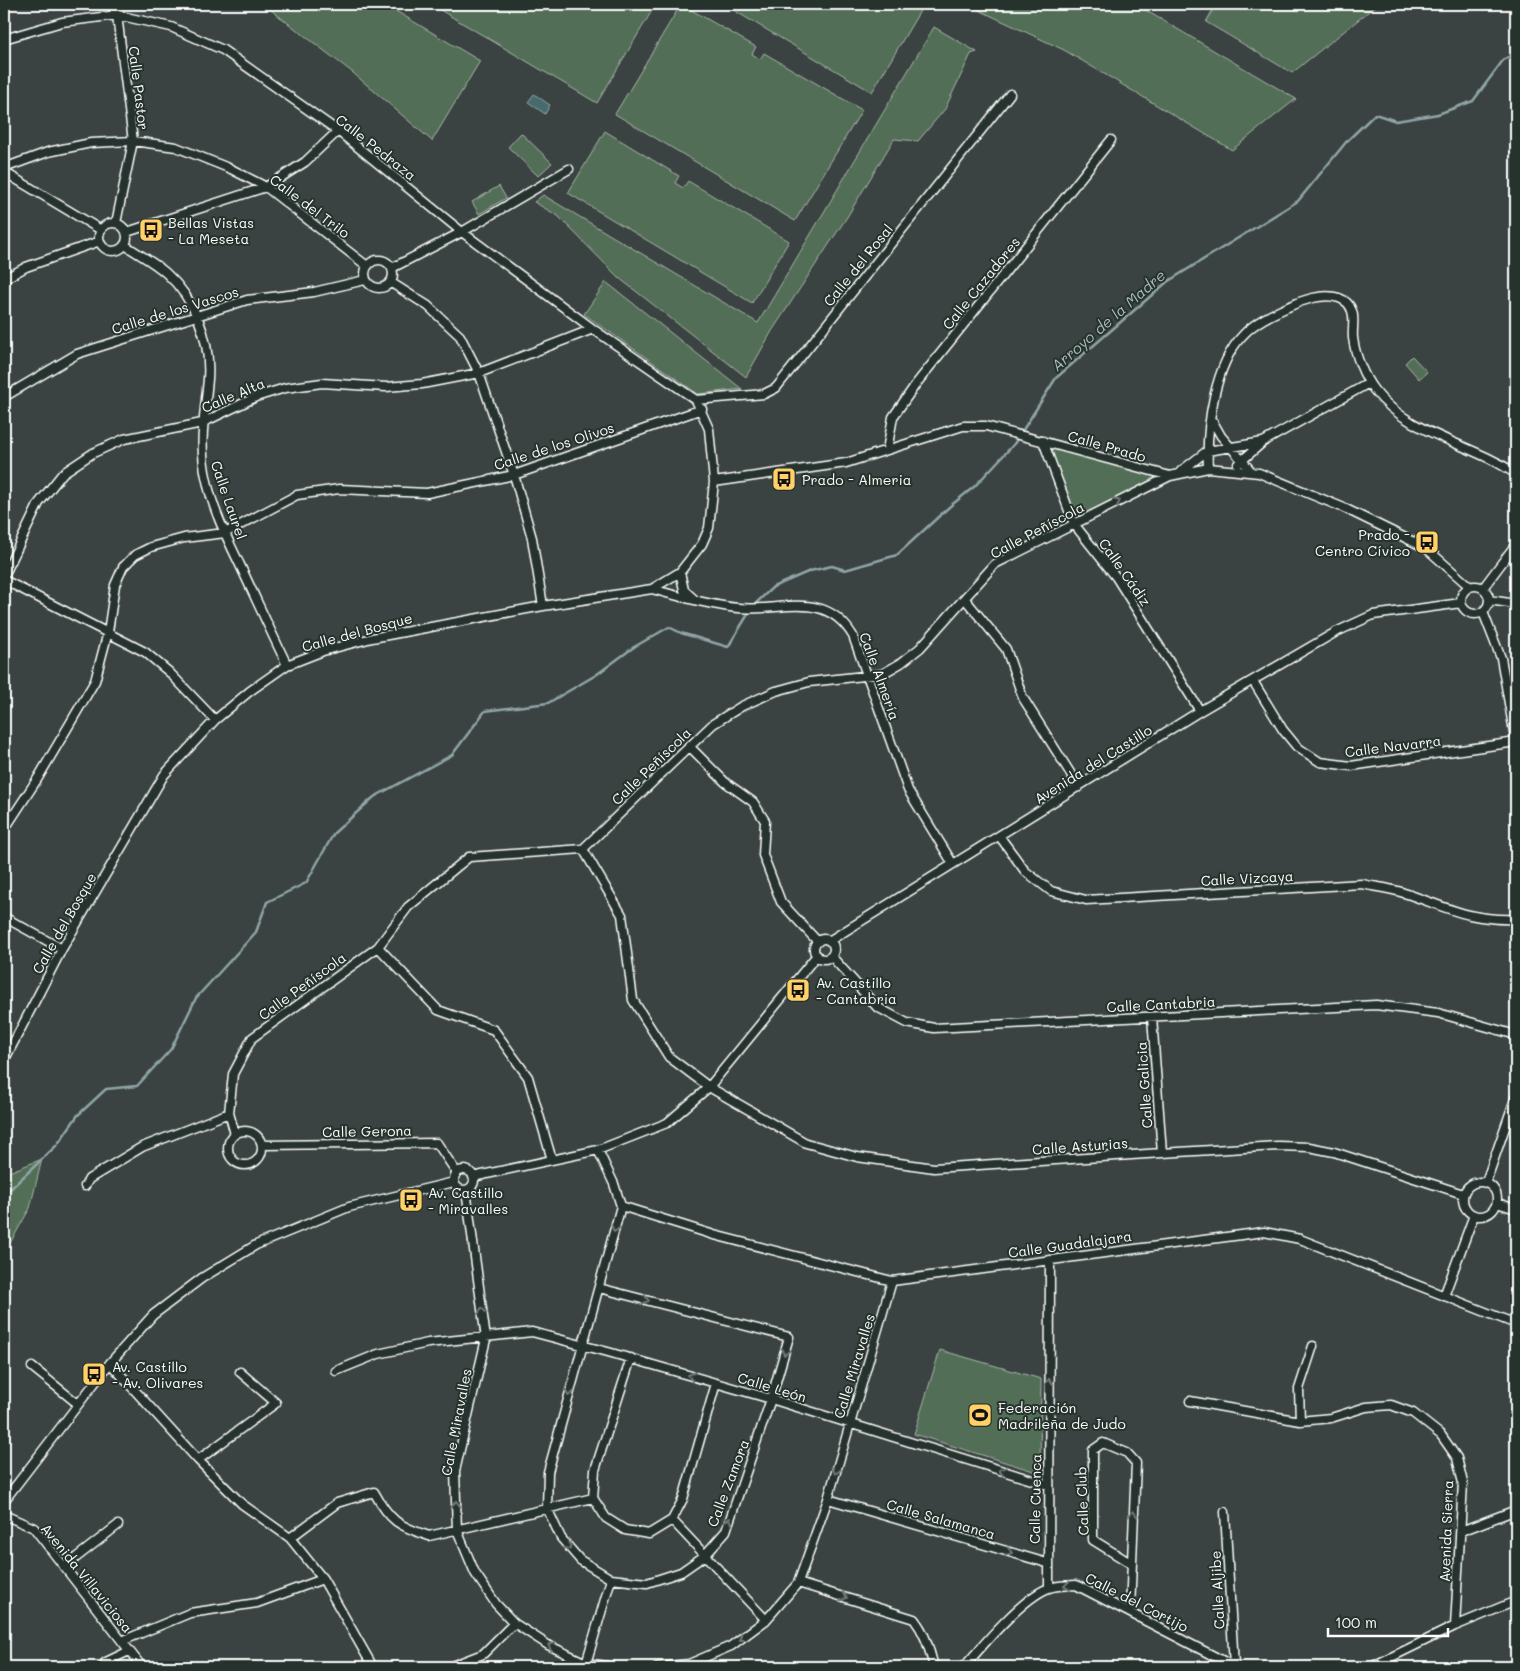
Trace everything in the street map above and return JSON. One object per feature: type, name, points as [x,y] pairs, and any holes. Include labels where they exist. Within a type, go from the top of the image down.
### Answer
[{"type":"street","name":"Calle Pastor","points":[[111,4],[117,16],[133,142],[116,223]]},
{"type":"street","name":"Calle Pedraza","points":[[4,39],[62,22],[117,16],[171,26],[223,50],[338,131],[462,232],[593,330],[696,400]]},
{"type":"street","name":"Calle del Rosal","points":[[696,400],[764,394],[776,388],[1010,94]]},
{"type":"street","points":[[127,232],[266,187],[305,162],[338,131]]},
{"type":"street","name":"Calle Cazadores","points":[[887,450],[893,416],[916,384],[1111,140]]},
{"type":"street","name":"Calle del Trilo","points":[[4,168],[48,152],[91,144],[133,142],[176,147],[231,169],[266,187],[367,266]]},
{"type":"street","points":[[392,268],[462,232],[570,169]]},
{"type":"street","points":[[4,172],[101,230]]},
{"type":"street","points":[[116,223],[127,232],[125,245],[116,251],[106,249],[100,241],[101,230],[104,225],[116,223]]},
{"type":"street","points":[[4,279],[26,267],[100,241]]},
{"type":"street","name":"Calle Laurel","points":[[125,245],[166,273],[183,293],[197,315],[207,347],[208,377],[202,423],[201,454],[207,483],[225,533],[287,665]]},
{"type":"street","points":[[390,282],[380,288],[369,285],[366,280],[367,266],[371,262],[383,260],[392,268]]},
{"type":"street","points":[[390,282],[392,268]]},
{"type":"street","name":"Calle de los Vascos","points":[[4,397],[77,354],[197,315],[247,300],[314,292],[366,280]]},
{"type":"street","points":[[390,282],[428,306],[460,336],[479,373],[514,475],[532,538],[542,606]]},
{"type":"street","points":[[1208,468],[1213,401],[1223,366],[1243,335],[1270,315],[1301,300],[1339,298],[1348,303],[1352,312],[1353,339],[1369,383],[1385,404],[1426,432],[1489,457],[1516,474]]},
{"type":"street","name":"Calle Alta","points":[[4,576],[39,503],[63,473],[93,453],[124,440],[202,423],[256,397],[285,388],[322,383],[386,387],[422,384],[479,373],[593,330]]},
{"type":"street","points":[[1230,469],[1263,442],[1369,383]]},
{"type":"street","points":[[664,582],[664,588],[672,594],[702,544],[709,528],[714,482],[709,429],[702,409],[696,400]]},
{"type":"street","name":"Calle de los Olivos","points":[[4,830],[38,778],[95,681],[108,632],[115,585],[122,567],[135,554],[150,547],[184,538],[225,533],[297,495],[339,489],[427,493],[514,475],[702,409]]},
{"type":"street","points":[[1212,418],[1215,428],[1252,472]]},
{"type":"street","name":"Calle Prado","points":[[714,482],[846,463],[963,426],[986,426],[1007,431],[1170,476]]},
{"type":"street","name":"Calle Cádiz","points":[[1043,441],[1074,524],[1116,577],[1200,711]]},
{"type":"street","points":[[1178,473],[1208,451],[1263,442]]},
{"type":"street","points":[[1170,476],[1208,468],[1252,472],[1344,508],[1426,548],[1470,587],[1483,588]]},
{"type":"street","name":"Calle Peñíscola","points":[[235,1134],[229,1113],[233,1074],[252,1038],[378,946],[408,907],[470,856],[583,849],[690,746],[720,720],[742,706],[776,691],[809,682],[882,674],[920,648],[995,564],[1170,476]]},
{"type":"street","points":[[1483,588],[1516,544]]},
{"type":"street","name":"Calle del Bosque","points":[[4,1061],[13,1040],[62,950],[164,776],[215,720],[250,691],[287,665],[323,651],[372,638],[542,606],[652,589],[672,577],[681,580]]},
{"type":"street","points":[[4,580],[145,652],[169,672],[215,720]]},
{"type":"street","points":[[681,580],[696,601]]},
{"type":"street","points":[[1470,587],[1463,594],[1461,603],[1469,613],[1483,612]]},
{"type":"street","points":[[1483,588],[1489,600]]},
{"type":"street","name":"Calle Almería","points":[[652,589],[696,601],[737,608],[767,609],[799,604],[818,607],[832,613],[846,624],[853,636],[908,790],[953,864]]},
{"type":"street","points":[[964,599],[1006,649],[1023,698],[1079,787]]},
{"type":"street","points":[[1489,600],[1516,604]]},
{"type":"street","points":[[1489,600],[1483,612],[1501,658],[1516,742]]},
{"type":"street","name":"Avenida del Castillo","points":[[829,941],[1200,711],[1336,632],[1373,615],[1461,603]]},
{"type":"street","name":"Calle Navarra","points":[[1253,680],[1283,730],[1297,747],[1320,762],[1351,766],[1516,742]]},
{"type":"street","points":[[690,746],[725,782],[753,802],[765,821],[763,855],[782,902],[818,942]]},
{"type":"street","name":"Calle Vizcaya","points":[[1000,836],[1026,871],[1051,891],[1086,900],[1362,884],[1402,892],[1455,913],[1495,920],[1516,919]]},
{"type":"street","name":"Calle Asturias","points":[[583,849],[622,915],[633,1000],[668,1057],[709,1087],[806,1143],[857,1157],[934,1168],[1162,1152],[1278,1146],[1309,1147],[1334,1152],[1462,1194]]},
{"type":"street","points":[[4,917],[62,950]]},
{"type":"street","points":[[823,939],[829,941],[834,948],[831,956],[825,959],[817,955],[815,947],[818,942],[823,939]]},
{"type":"street","points":[[378,946],[438,1010],[494,1030],[528,1077],[552,1160]]},
{"type":"street","points":[[473,1177],[598,1150],[667,1123],[709,1087],[817,955]]},
{"type":"street","name":"Calle Cantabria","points":[[831,956],[877,1007],[907,1023],[934,1028],[1359,1005],[1390,1006],[1448,1015],[1516,1035]]},
{"type":"street","name":"Calle Galicia","points":[[1152,1017],[1162,1152]]},
{"type":"street","points":[[4,1037],[13,1040]]},
{"type":"street","points":[[1486,1182],[1516,1096]]},
{"type":"street","points":[[85,1186],[89,1179],[142,1147],[229,1113]]},
{"type":"street","points":[[241,1132],[252,1133],[260,1140],[262,1145],[261,1153],[252,1164],[238,1164],[228,1153],[228,1146],[235,1134],[241,1132]]},
{"type":"street","name":"Calle Gerona","points":[[262,1145],[437,1143],[457,1172]]},
{"type":"street","points":[[598,1150],[614,1184],[621,1206]]},
{"type":"street","points":[[454,1182],[457,1172],[467,1171],[473,1177]]},
{"type":"street","points":[[454,1182],[459,1189],[466,1190],[471,1187],[473,1177]]},
{"type":"street","points":[[4,1501],[110,1363],[153,1315],[202,1278],[256,1245],[349,1207],[454,1182]]},
{"type":"street","points":[[1474,1182],[1486,1182],[1496,1191],[1497,1203],[1492,1212],[1486,1215],[1474,1215],[1464,1206],[1462,1194],[1468,1185],[1474,1182]]},
{"type":"street","name":"Calle Miravalles","points":[[466,1190],[486,1339],[455,1471],[457,1530],[475,1573],[496,1604],[514,1623],[548,1645],[586,1665],[614,1667]]},
{"type":"street","points":[[1497,1203],[1516,1209]]},
{"type":"street","name":"Calle Guadalajara","points":[[621,1206],[714,1235],[892,1280],[1264,1232],[1300,1239],[1516,1324]]},
{"type":"street","name":"Calle Zamora","points":[[599,1288],[789,1337],[771,1399],[726,1531],[704,1556],[681,1572],[647,1583],[611,1579],[580,1560],[561,1538],[547,1508],[548,1472],[621,1206]]},
{"type":"street","points":[[1444,1296],[1474,1215]]},
{"type":"street","name":"Calle Cuenca","points":[[1049,1588],[1047,1564],[1050,1260]]},
{"type":"street","name":"Calle Miravalles","points":[[657,1667],[688,1664],[731,1646],[766,1620],[798,1583],[828,1499],[892,1280]]},
{"type":"street","name":"Calle León","points":[[336,1371],[378,1354],[428,1343],[486,1339],[532,1332],[631,1358],[771,1399],[1048,1485]]},
{"type":"street","points":[[1300,1421],[1299,1389],[1313,1346]]},
{"type":"street","points":[[631,1358],[596,1470],[593,1498],[606,1518],[625,1530],[649,1534],[672,1520],[683,1499],[716,1383]]},
{"type":"street","points":[[110,1363],[198,1460],[242,1504],[290,1538],[323,1579],[373,1667]]},
{"type":"street","points":[[32,1367],[78,1404]]},
{"type":"street","points":[[198,1460],[276,1403],[240,1372]]},
{"type":"street","name":"Avenida Sierra","points":[[1190,1401],[1300,1421],[1331,1418],[1366,1407],[1391,1406],[1413,1412],[1441,1435],[1457,1458],[1463,1483],[1455,1626]]},
{"type":"street","name":"Calle Club","points":[[1130,1563],[1094,1540],[1092,1450],[1102,1443],[1126,1453],[1136,1463],[1130,1563],[1130,1611]]},
{"type":"street","points":[[290,1538],[337,1503],[374,1492],[386,1513],[405,1528],[429,1536],[593,1498]]},
{"type":"street","name":"Calle Salamanca","points":[[828,1499],[1047,1564]]},
{"type":"street","points":[[1461,1531],[1516,1510]]},
{"type":"street","name":"Calle Aljibe","points":[[1225,1512],[1234,1667]]},
{"type":"street","name":"Avenida Villaviciosa","points":[[4,1515],[34,1528],[142,1667]]},
{"type":"street","points":[[672,1520],[766,1620]]},
{"type":"street","points":[[64,1567],[118,1525]]},
{"type":"street","points":[[122,1641],[190,1613],[257,1603],[323,1579]]},
{"type":"street","points":[[586,1665],[611,1579]]},
{"type":"street","points":[[798,1583],[914,1619],[925,1634],[934,1667]]},
{"type":"street","name":"Calle del Cortijo","points":[[964,1667],[998,1628],[1035,1596],[1049,1588],[1076,1585],[1130,1611],[1234,1667]]},
{"type":"street","points":[[1371,1667],[1455,1626],[1516,1601]]},
{"type":"street","points":[[449,1667],[483,1654],[514,1623]]},
{"type":"street","points":[[101,1667],[106,1662],[129,1651]]},
{"type":"green space","points":[[263,4],[384,4],[480,61],[432,141],[352,72]]},
{"type":"green space","points":[[430,4],[656,4],[597,103]]},
{"type":"green space","points":[[681,4],[756,47],[752,54],[760,59],[764,53],[862,110],[795,221],[615,114]]},
{"type":"green space","points":[[723,4],[924,4],[872,92]]},
{"type":"green space","points":[[966,4],[1135,4],[1296,99],[1232,150],[1064,50]]},
{"type":"green space","points":[[1216,4],[1378,4],[1292,73],[1206,22]]},
{"type":"green space","points":[[934,27],[977,52],[971,54],[945,109],[918,141],[894,139],[847,217],[772,331],[746,377],[619,278],[558,216],[534,202],[543,195],[758,323]]},
{"type":"green space","points":[[605,131],[679,176],[675,183],[683,188],[688,181],[789,241],[752,303],[568,193]]},
{"type":"green space","points":[[521,133],[552,163],[538,176],[508,147]]},
{"type":"green space","points":[[499,186],[506,198],[479,214],[472,202]]},
{"type":"green space","points":[[606,282],[742,389],[698,394],[584,314]]},
{"type":"green space","points":[[1412,356],[1427,372],[1419,379],[1405,363]]},
{"type":"green space","points":[[1043,441],[1170,476],[1074,524]]},
{"type":"green space","points":[[42,1159],[30,1208],[4,1254],[4,1174]]},
{"type":"green space","name":"Federación Madrileña de Judo","points":[[940,1350],[1041,1379],[1040,1473],[914,1434]]},
{"type":"water","points":[[534,94],[550,105],[545,114],[528,102]]},
{"type":"waterway","name":"Arroyo de la Madre","points":[[753,606],[773,587],[810,571],[832,566],[845,570],[897,555],[975,486],[1014,444],[1056,378],[1167,282],[1298,201],[1347,141],[1375,114],[1396,121],[1438,114],[1473,101],[1504,59],[1516,53]]},
{"type":"waterway","name":"Arroyo de la Madre","points":[[4,1195],[57,1145],[78,1115],[106,1089],[137,1086],[171,1049],[196,998],[256,932],[267,902],[306,883],[334,833],[374,797],[452,755],[485,711],[548,703],[596,675],[634,647],[669,627],[681,633],[728,647],[750,611]]},
{"type":"place","name":"Bellas Vistas - La Meseta","points":[[151,230]]},
{"type":"place","name":"Prado - Almeria","points":[[784,479]]},
{"type":"place","name":"Prado - Centro Cívico","points":[[1427,542]]},
{"type":"place","name":"Av. Castillo - Cantabria","points":[[798,990]]},
{"type":"place","name":"Av. Castillo - Miravalles","points":[[411,1200]]},
{"type":"place","name":"Av. Castillo - Av. Olivares","points":[[94,1374]]},
{"type":"place","name":"Federación Madrileña de Judo","points":[[980,1415]]}]
